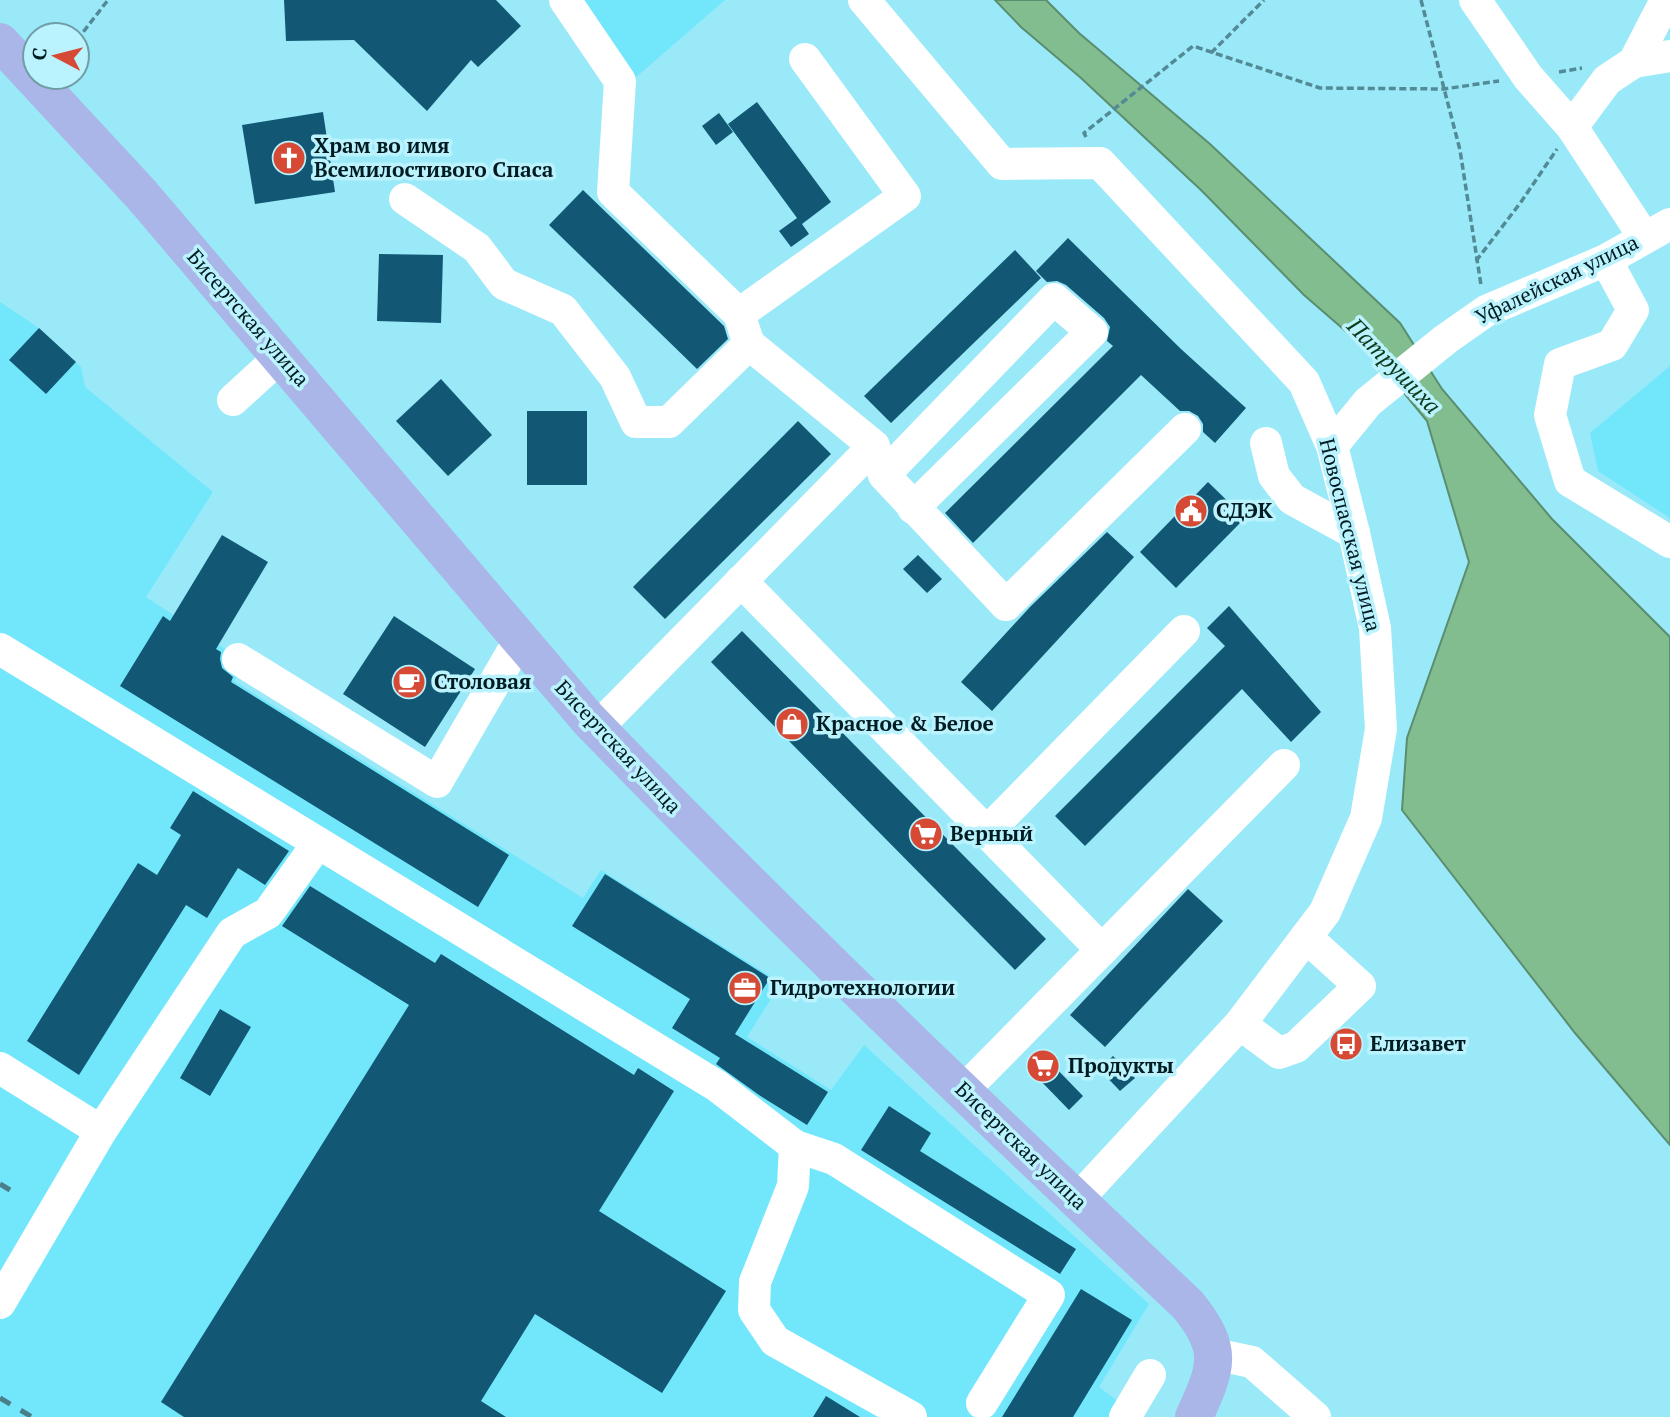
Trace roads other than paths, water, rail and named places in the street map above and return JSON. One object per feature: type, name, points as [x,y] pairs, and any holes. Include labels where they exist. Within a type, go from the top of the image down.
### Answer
[{"type":"main road","name":"Бисертская улица","points":[[0,42],[141,194],[597,727],[664,798],[963,1091],[1188,1305],[1205,1327],[1214,1354]]},
{"type":"main road","points":[[1194,1417],[1208,1388],[1214,1354]]},
{"type":"street","points":[[565,0],[620,81],[613,192],[739,314],[749,344],[879,460],[913,508],[1006,605],[1185,429]]},
{"type":"street","name":"Новоспасская улица","points":[[864,0],[1002,164],[1100,163],[1304,383],[1332,446],[1375,628],[1381,729],[1366,818],[1325,912],[1240,1024],[1077,1200]]},
{"type":"street","points":[[1475,0],[1528,77],[1657,230]]},
{"type":"street","points":[[1634,62],[1666,0]]},
{"type":"street","points":[[1572,127],[1607,80],[1634,62],[1670,56]]},
{"type":"street","points":[[739,314],[905,196],[805,60]]},
{"type":"street","points":[[405,199],[477,248],[504,284],[563,310],[615,377],[636,422],[669,422],[749,344]]},
{"type":"street","name":"Уфалейская улица","points":[[1332,446],[1368,402],[1486,310],[1606,260],[1657,230]]},
{"type":"street","points":[[1606,260],[1633,310],[1612,345],[1560,364],[1550,415],[1570,481],[1670,542]]},
{"type":"street","points":[[597,727],[741,581],[879,460],[1054,299],[1093,332],[913,508]]},
{"type":"street","points":[[233,400],[281,356]]},
{"type":"street","points":[[1266,443],[1274,476],[1292,499],[1354,533]]},
{"type":"street","points":[[741,581],[1102,950]]},
{"type":"street","points":[[987,832],[1184,631]]},
{"type":"street","points":[[238,659],[436,782],[520,637]]},
{"type":"street","points":[[0,649],[717,1086],[795,1146],[834,1159],[1049,1295],[982,1403]]},
{"type":"street","points":[[963,1091],[1284,765]]},
{"type":"street","points":[[0,1303],[101,1131],[232,933],[268,914],[318,843]]},
{"type":"street","points":[[1240,1024],[1279,1052],[1296,1047],[1360,986],[1306,937]]},
{"type":"street","points":[[0,1068],[101,1131]]},
{"type":"street","points":[[795,1146],[793,1186],[755,1282],[754,1310],[775,1341],[911,1417]]},
{"type":"street","points":[[1214,1354],[1252,1362],[1315,1417]]},
{"type":"street","points":[[1125,1417],[1150,1375]]},
{"type":"water","name":"Патрушиха","points":[[995,0],[1046,0],[1079,33],[1210,144],[1400,323],[1442,389],[1552,519],[1670,637],[1670,1145],[1575,1033],[1402,810],[1407,738],[1469,562],[1427,421],[1372,354],[1304,295],[1202,191],[1081,78],[1021,27]]},
{"type":"railway","points":[[0,1184],[10,1190]]},
{"type":"railway","points":[[0,1398],[32,1417]]},
{"type":"place","name":"Храм во имя Всемилостивого Спаса","points":[[289,158]]},
{"type":"place","name":"СДЭК","points":[[1191,511]]},
{"type":"place","name":"Столовая","points":[[409,682]]},
{"type":"place","name":"Красное & Белое","points":[[792,724]]},
{"type":"place","name":"Верный","points":[[926,834]]},
{"type":"place","name":"Гидротехнологии","points":[[745,988]]},
{"type":"place","name":"Елизавет","points":[[1346,1044]]},
{"type":"place","name":"Продукты","points":[[1043,1066]]}]
